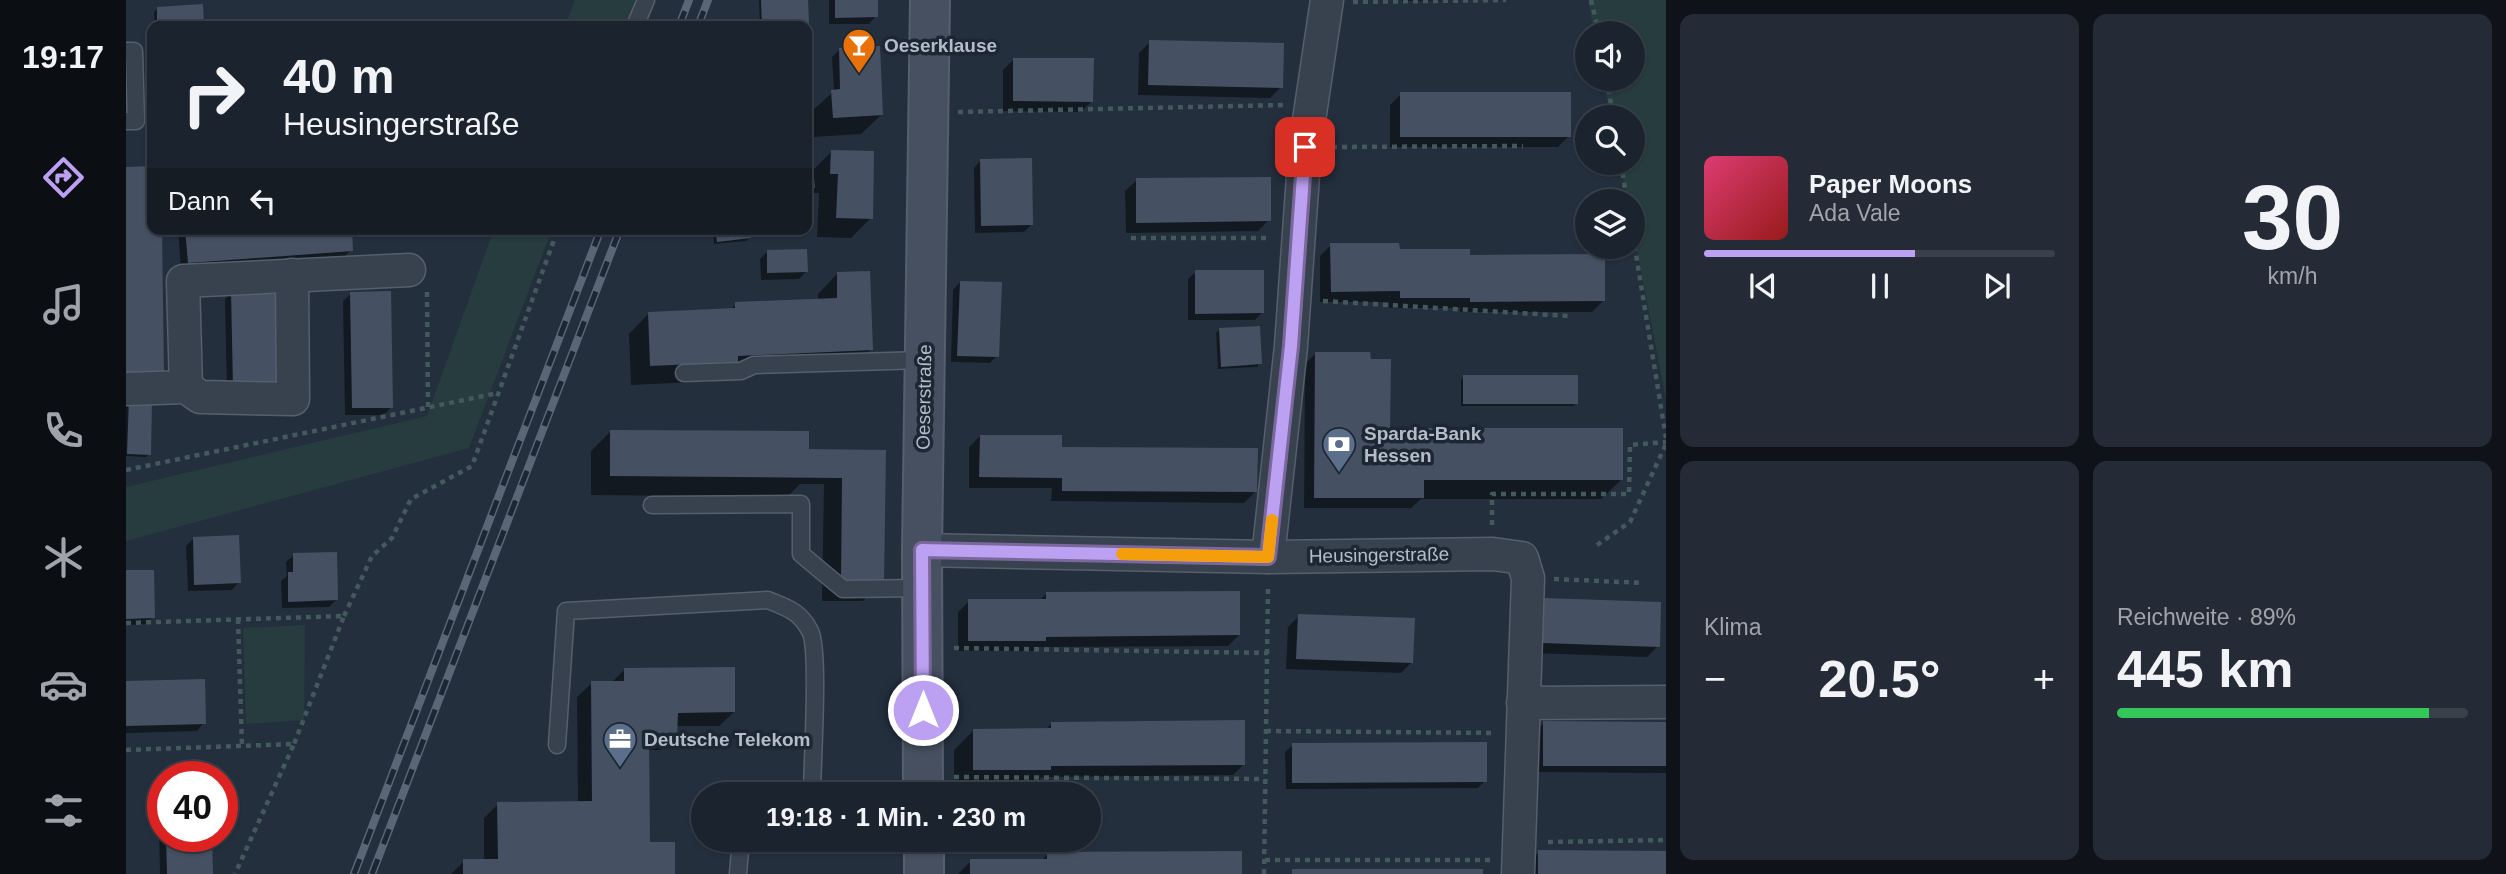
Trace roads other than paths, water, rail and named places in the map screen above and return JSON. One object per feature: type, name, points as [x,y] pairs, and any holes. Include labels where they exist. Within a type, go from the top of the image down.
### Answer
[{"type":"street","name":"Oeserstraße","points":[[923,782],[922,550],[930,0]]},
{"type":"street","points":[[1268,557],[1294,300],[1305,147],[1327,1]]},
{"type":"street","points":[[186,387],[183,281],[410,270]]},
{"type":"street","points":[[126,389],[186,387],[200,397],[293,399],[292,275]]},
{"type":"street","name":"Heusingerstraße","points":[[922,550],[1268,557],[1493,554],[1522,558],[1528,578],[1522,718]]},
{"type":"street","points":[[1519,859],[1522,718],[1666,702]]},
{"type":"street","points":[[924,852],[924,874]]},
{"type":"lane","points":[[637,21],[646,0]]},
{"type":"lane","points":[[126,51],[134,51],[136,121],[126,121]]},
{"type":"lane","points":[[684,373],[741,371],[754,365],[924,360]]},
{"type":"lane","points":[[652,505],[801,504],[801,554],[843,589],[922,588]]},
{"type":"lane","points":[[557,745],[566,611],[768,600],[797,612],[812,634],[812,782]]},
{"type":"lane","points":[[738,874],[740,852]]},
{"type":"railway","points":[[681,21],[689,0]]},
{"type":"railway","points":[[700,21],[708,0]]},
{"type":"railway","points":[[354,874],[599,235]]},
{"type":"railway","points":[[372,874],[618,235]]},
{"type":"place","name":"Oeserklause","points":[[859,75]]},
{"type":"place","name":"Sparda-Bank Hessen","points":[[1339,474]]},
{"type":"place","name":"Deutsche Telekom","points":[[620,769]]}]
